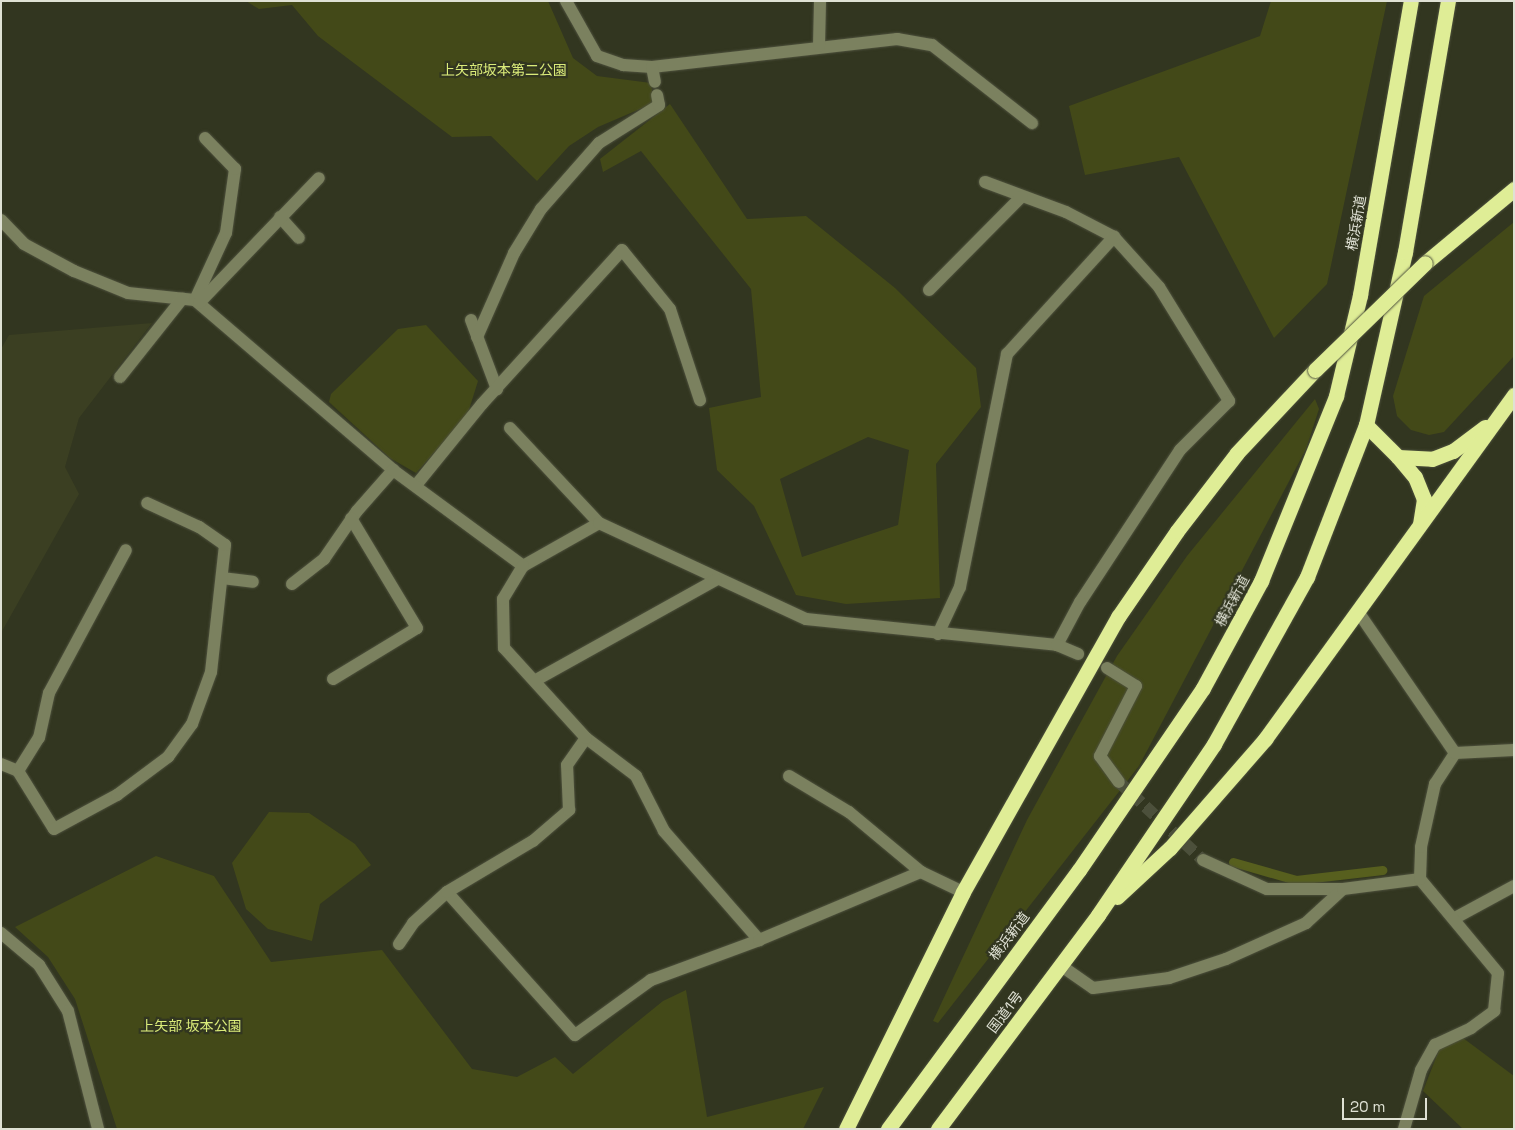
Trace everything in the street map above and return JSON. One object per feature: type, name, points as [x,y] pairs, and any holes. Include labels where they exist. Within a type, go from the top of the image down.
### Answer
[{"type":"highway","name":"横浜新道","points":[[888,1129],[1078,870],[1203,688],[1261,581],[1336,396],[1360,295],[1410,1]]},
{"type":"highway","points":[[1098,914],[1214,744],[1268,653],[1307,577],[1366,425],[1406,252],[1448,1]]},
{"type":"highway","points":[[846,1129],[963,892],[1078,683],[1145,578],[1238,454],[1315,370],[1425,263],[1514,190]]},
{"type":"highway","points":[[1098,914],[1170,848],[1264,739],[1359,613],[1419,530],[1494,420],[1514,395]]},
{"type":"highway","points":[[1398,457],[1432,459],[1453,451],[1494,420]]},
{"type":"highway","points":[[1366,425],[1415,477],[1424,499],[1419,530]]},
{"type":"highway","name":"国道1号","points":[[938,1129],[1098,914]]},
{"type":"street","points":[[566,1],[598,56],[623,65],[652,68],[819,46],[897,39],[932,44],[1032,123]]},
{"type":"street","points":[[819,46],[820,1]]},
{"type":"street","points":[[652,68],[655,82]]},
{"type":"street","points":[[477,337],[514,253],[541,209],[599,143],[659,105],[657,95]]},
{"type":"street","points":[[192,301],[226,233],[235,169],[205,138]]},
{"type":"street","points":[[120,378],[192,301],[318,178]]},
{"type":"street","points":[[985,182],[1022,196],[1114,237],[1159,287],[1229,401],[1180,450],[1057,645]]},
{"type":"street","points":[[929,290],[1022,196]]},
{"type":"street","points":[[280,217],[299,238]]},
{"type":"street","points":[[1,220],[24,244],[74,271],[128,293],[192,301],[394,470],[418,484],[523,566]]},
{"type":"street","points":[[938,634],[960,587],[1007,354],[1114,237]]},
{"type":"street","points":[[418,484],[496,389],[622,250],[670,309],[700,400]]},
{"type":"street","points":[[471,320],[496,389]]},
{"type":"street","points":[[510,428],[599,523],[619,529],[716,580],[806,619],[1057,645],[1078,654]]},
{"type":"street","points":[[292,584],[324,559],[352,518],[394,470]]},
{"type":"street","points":[[1,764],[18,771],[54,829],[117,795],[168,757],[192,724],[211,672],[225,545],[199,527],[147,503]]},
{"type":"street","points":[[333,679],[417,628],[352,518]]},
{"type":"street","points":[[599,523],[523,566],[503,599],[504,648],[536,680],[586,738],[636,776],[664,831],[760,940]]},
{"type":"street","points":[[18,771],[39,738],[49,693],[126,550]]},
{"type":"street","points":[[222,578],[253,582]]},
{"type":"street","points":[[536,680],[716,580]]},
{"type":"street","points":[[1359,613],[1455,753]]},
{"type":"street","points":[[1107,668],[1136,686],[1100,756],[1119,782]]},
{"type":"street","points":[[399,944],[413,923],[447,892],[532,842],[568,810],[567,765],[586,738]]},
{"type":"street","points":[[1455,753],[1514,750]]},
{"type":"street","points":[[1404,1129],[1421,1070],[1434,1045],[1471,1028],[1494,1011],[1498,973],[1455,918],[1420,879],[1421,847],[1435,784],[1455,753]]},
{"type":"street","points":[[789,776],[849,812],[921,872],[963,892]]},
{"type":"street","points":[[1203,860],[1266,889],[1343,889],[1420,879]]},
{"type":"street","points":[[447,892],[574,1034],[651,980],[760,940],[921,872]]},
{"type":"street","points":[[1455,918],[1514,886]]},
{"type":"street","points":[[1060,965],[1093,988],[1169,978],[1226,959],[1297,928],[1329,906],[1343,889]]},
{"type":"street","points":[[1,933],[39,965],[68,1011],[98,1129]]},
{"type":"shaded area","points":[[152,323],[79,418],[65,467],[79,494],[1,633],[1,349],[9,335]]},
{"type":"green space","name":"上矢部坂本第二公園","points":[[246,1],[548,1],[573,58],[597,76],[651,83],[654,103],[598,127],[569,146],[537,181],[491,136],[452,137],[318,36],[292,5],[259,9]]},
{"type":"green space","points":[[1271,1],[1387,1],[1327,284],[1274,338],[1179,157],[1085,175],[1069,106],[1260,36]]},
{"type":"green space","points":[[670,104],[747,219],[806,216],[895,288],[976,368],[981,407],[936,464],[940,598],[846,604],[796,595],[754,506],[717,470],[709,408],[761,397],[751,289],[641,151],[603,172],[600,159]],"holes":[[[868,437],[909,450],[898,525],[802,557],[780,479]]]},
{"type":"green space","points":[[1514,222],[1514,356],[1444,432],[1429,435],[1411,430],[1397,416],[1393,396],[1424,296]]},
{"type":"green space","points":[[426,325],[478,381],[467,416],[416,473],[390,458],[329,402],[331,394],[398,329]]},
{"type":"green space","points":[[1315,399],[1319,409],[1306,449],[1139,766],[938,1023],[933,1021],[1027,820],[1117,656],[1187,556]]},
{"type":"green space","points":[[269,812],[309,813],[355,844],[371,865],[320,904],[312,941],[268,929],[246,909],[232,863]]},
{"type":"green space","name":"上矢部 坂本公園","points":[[156,856],[214,876],[271,962],[382,950],[472,1069],[517,1077],[555,1057],[573,1074],[663,1001],[686,990],[707,1117],[824,1087],[803,1129],[117,1129],[75,999],[48,957],[15,927]]},
{"type":"green space","points":[[1463,1038],[1514,1076],[1514,1129],[1463,1129],[1423,1091],[1439,1050]]},
{"type":"waterway","points":[[1233,862],[1296,880],[1382,870]]},
{"type":"tunnel","points":[[1119,782],[1203,860]]}]
